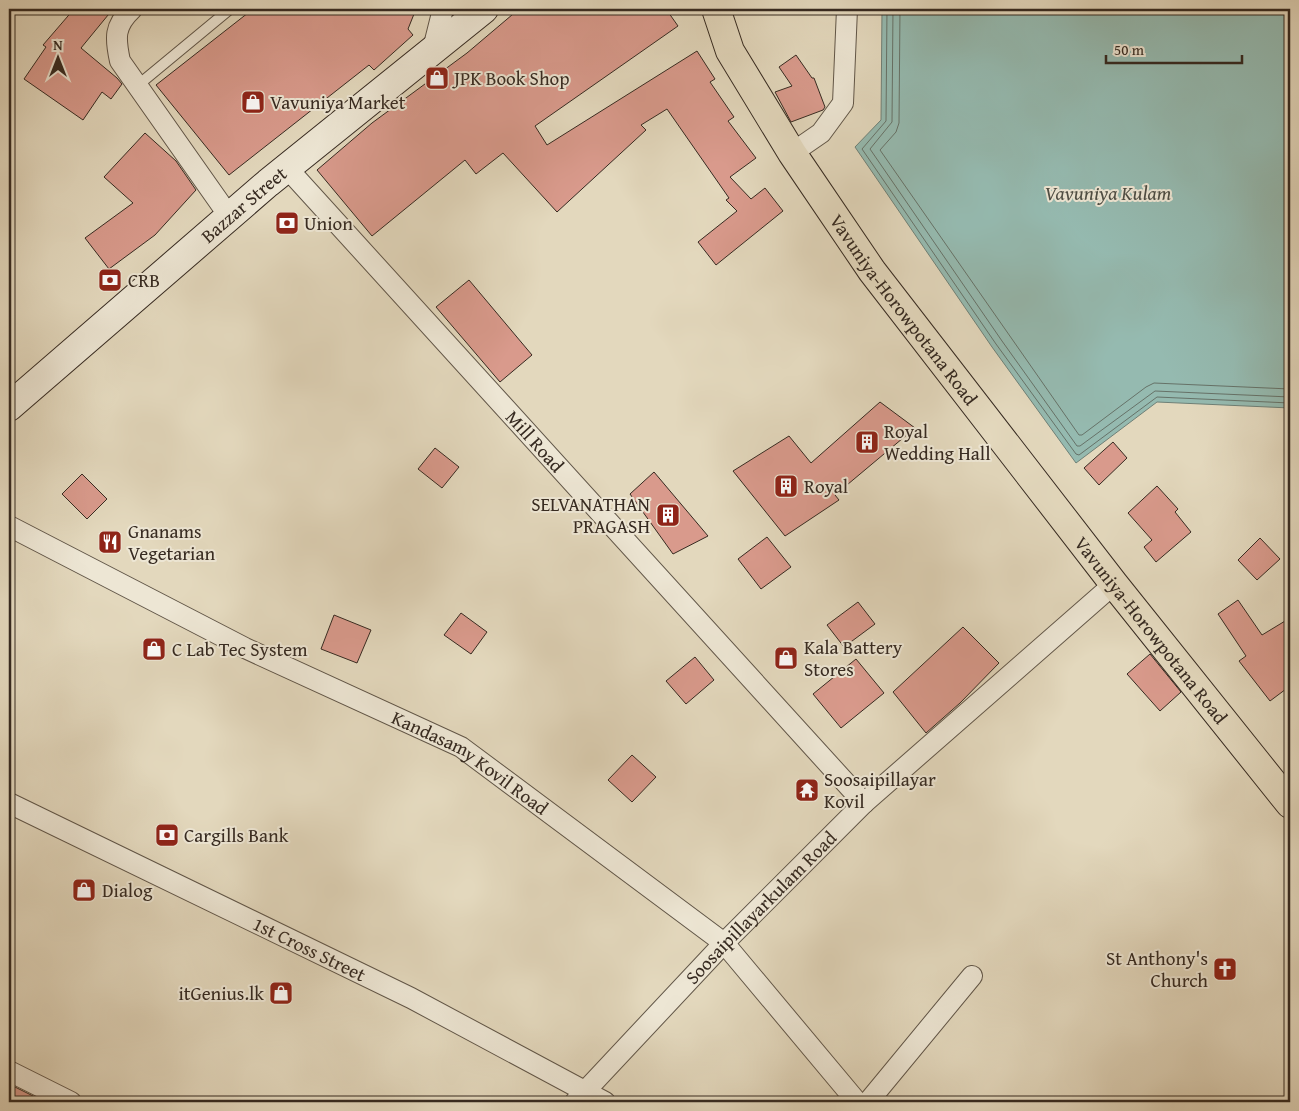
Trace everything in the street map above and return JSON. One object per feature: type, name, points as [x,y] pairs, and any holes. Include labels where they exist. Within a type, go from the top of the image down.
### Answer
[{"type":"highway","name":"Vavuniya-Horowpotana Road","points":[[716,9],[730,51],[792,153],[872,271],[1114,584],[1290,804]]},
{"type":"main road","name":"Bazzar Street","points":[[9,407],[229,216],[484,9]]},
{"type":"street","points":[[132,9],[121,20],[116,40],[120,61],[229,216]]},
{"type":"street","points":[[433,49],[443,9]]},
{"type":"street","points":[[792,153],[821,133],[843,103],[847,9]]},
{"type":"street","name":"Mill Road","points":[[287,168],[864,803]]},
{"type":"street","name":"Kandasamy Kovil Road","points":[[9,526],[245,648],[461,747],[724,943],[857,1102]]},
{"type":"street","name":"Soosaipillayarkulam Road","points":[[580,1097],[724,943],[864,803],[1114,584]]},
{"type":"street","name":"1st Cross Street","points":[[9,803],[411,998],[580,1097],[605,1102]]},
{"type":"street","points":[[868,1102],[972,976]]},
{"type":"street","points":[[9,1071],[71,1102]]},
{"type":"lane","points":[[138,86],[230,9]]},
{"type":"water","name":"Vavuniya Kulam","points":[[882,9],[1290,9],[1290,408],[1157,402],[1076,463],[992,347],[855,147],[881,120]]},
{"type":"building","points":[[74,9],[113,9],[81,48],[122,84],[111,99],[102,92],[83,120],[24,79],[46,47],[43,45]]},
{"type":"building","points":[[253,9],[416,9],[408,29],[413,35],[374,70],[369,65],[229,175],[156,85]]},
{"type":"building","points":[[519,9],[666,9],[678,26],[535,126],[547,145],[697,51],[715,79],[710,82],[734,117],[728,121],[756,158],[730,177],[751,199],[765,188],[783,211],[716,265],[698,242],[737,211],[726,200],[729,198],[667,109],[641,125],[646,130],[557,212],[503,153],[476,174],[465,160],[372,236],[317,170],[372,123],[467,53]]},
{"type":"building","points":[[796,55],[812,78],[814,78],[825,107],[823,110],[791,122],[775,92],[792,86],[779,67]]},
{"type":"building","points":[[145,133],[176,161],[196,190],[155,235],[109,269],[85,238],[133,203],[104,177]]},
{"type":"building","points":[[469,280],[532,355],[500,382],[436,307]]},
{"type":"building","points":[[880,402],[915,428],[835,495],[839,500],[785,536],[733,471],[789,436],[811,463]]},
{"type":"building","points":[[1113,442],[1127,458],[1099,485],[1084,468]]},
{"type":"building","points":[[435,448],[459,467],[442,488],[418,469]]},
{"type":"building","name":"SELVANATHAN PRAGASH","points":[[654,472],[708,536],[673,554],[630,494]]},
{"type":"building","points":[[82,474],[107,499],[87,519],[62,494]]},
{"type":"building","points":[[1157,486],[1178,509],[1175,512],[1191,532],[1156,562],[1144,547],[1152,540],[1128,513]]},
{"type":"building","points":[[767,537],[791,567],[761,589],[738,559]]},
{"type":"building","points":[[1260,538],[1280,559],[1257,580],[1238,560]]},
{"type":"building","points":[[1238,600],[1262,635],[1290,618],[1290,686],[1270,701],[1239,661],[1246,656],[1218,614]]},
{"type":"building","points":[[858,602],[875,624],[844,647],[827,625]]},
{"type":"building","points":[[461,613],[487,632],[471,654],[444,635]]},
{"type":"building","points":[[334,615],[371,630],[357,663],[321,649]]},
{"type":"building","points":[[963,627],[999,663],[960,703],[926,733],[893,692]]},
{"type":"building","points":[[1150,654],[1181,692],[1160,711],[1127,674]]},
{"type":"building","points":[[695,657],[714,680],[686,704],[666,681]]},
{"type":"building","points":[[856,659],[884,693],[841,728],[813,694]]},
{"type":"building","points":[[632,755],[656,777],[632,802],[608,780]]},
{"type":"building","points":[[9,1084],[45,1102],[9,1102]]},
{"type":"place","name":"JPK Book Shop","points":[[437,78]]},
{"type":"place","name":"Vavuniya Market","points":[[253,102]]},
{"type":"place","name":"Union","points":[[287,223]]},
{"type":"place","name":"CRB","points":[[110,280]]},
{"type":"place","name":"Royal Wedding Hall","points":[[867,442]]},
{"type":"place","name":"Royal","points":[[786,486]]},
{"type":"place","name":"SELVANATHAN PRAGASH","points":[[668,515]]},
{"type":"place","name":"Gnanams Vegetarian","points":[[110,542]]},
{"type":"place","name":"C Lab Tec System","points":[[154,649]]},
{"type":"place","name":"Kala Battery Stores","points":[[786,658]]},
{"type":"place","name":"Soosaipillayar Kovil","points":[[807,790]]},
{"type":"place","name":"Cargills Bank","points":[[167,835]]},
{"type":"place","name":"Dialog","points":[[84,890]]},
{"type":"place","name":"St Anthony's Church","points":[[1225,969]]},
{"type":"place","name":"itGenius.lk","points":[[281,993]]}]
